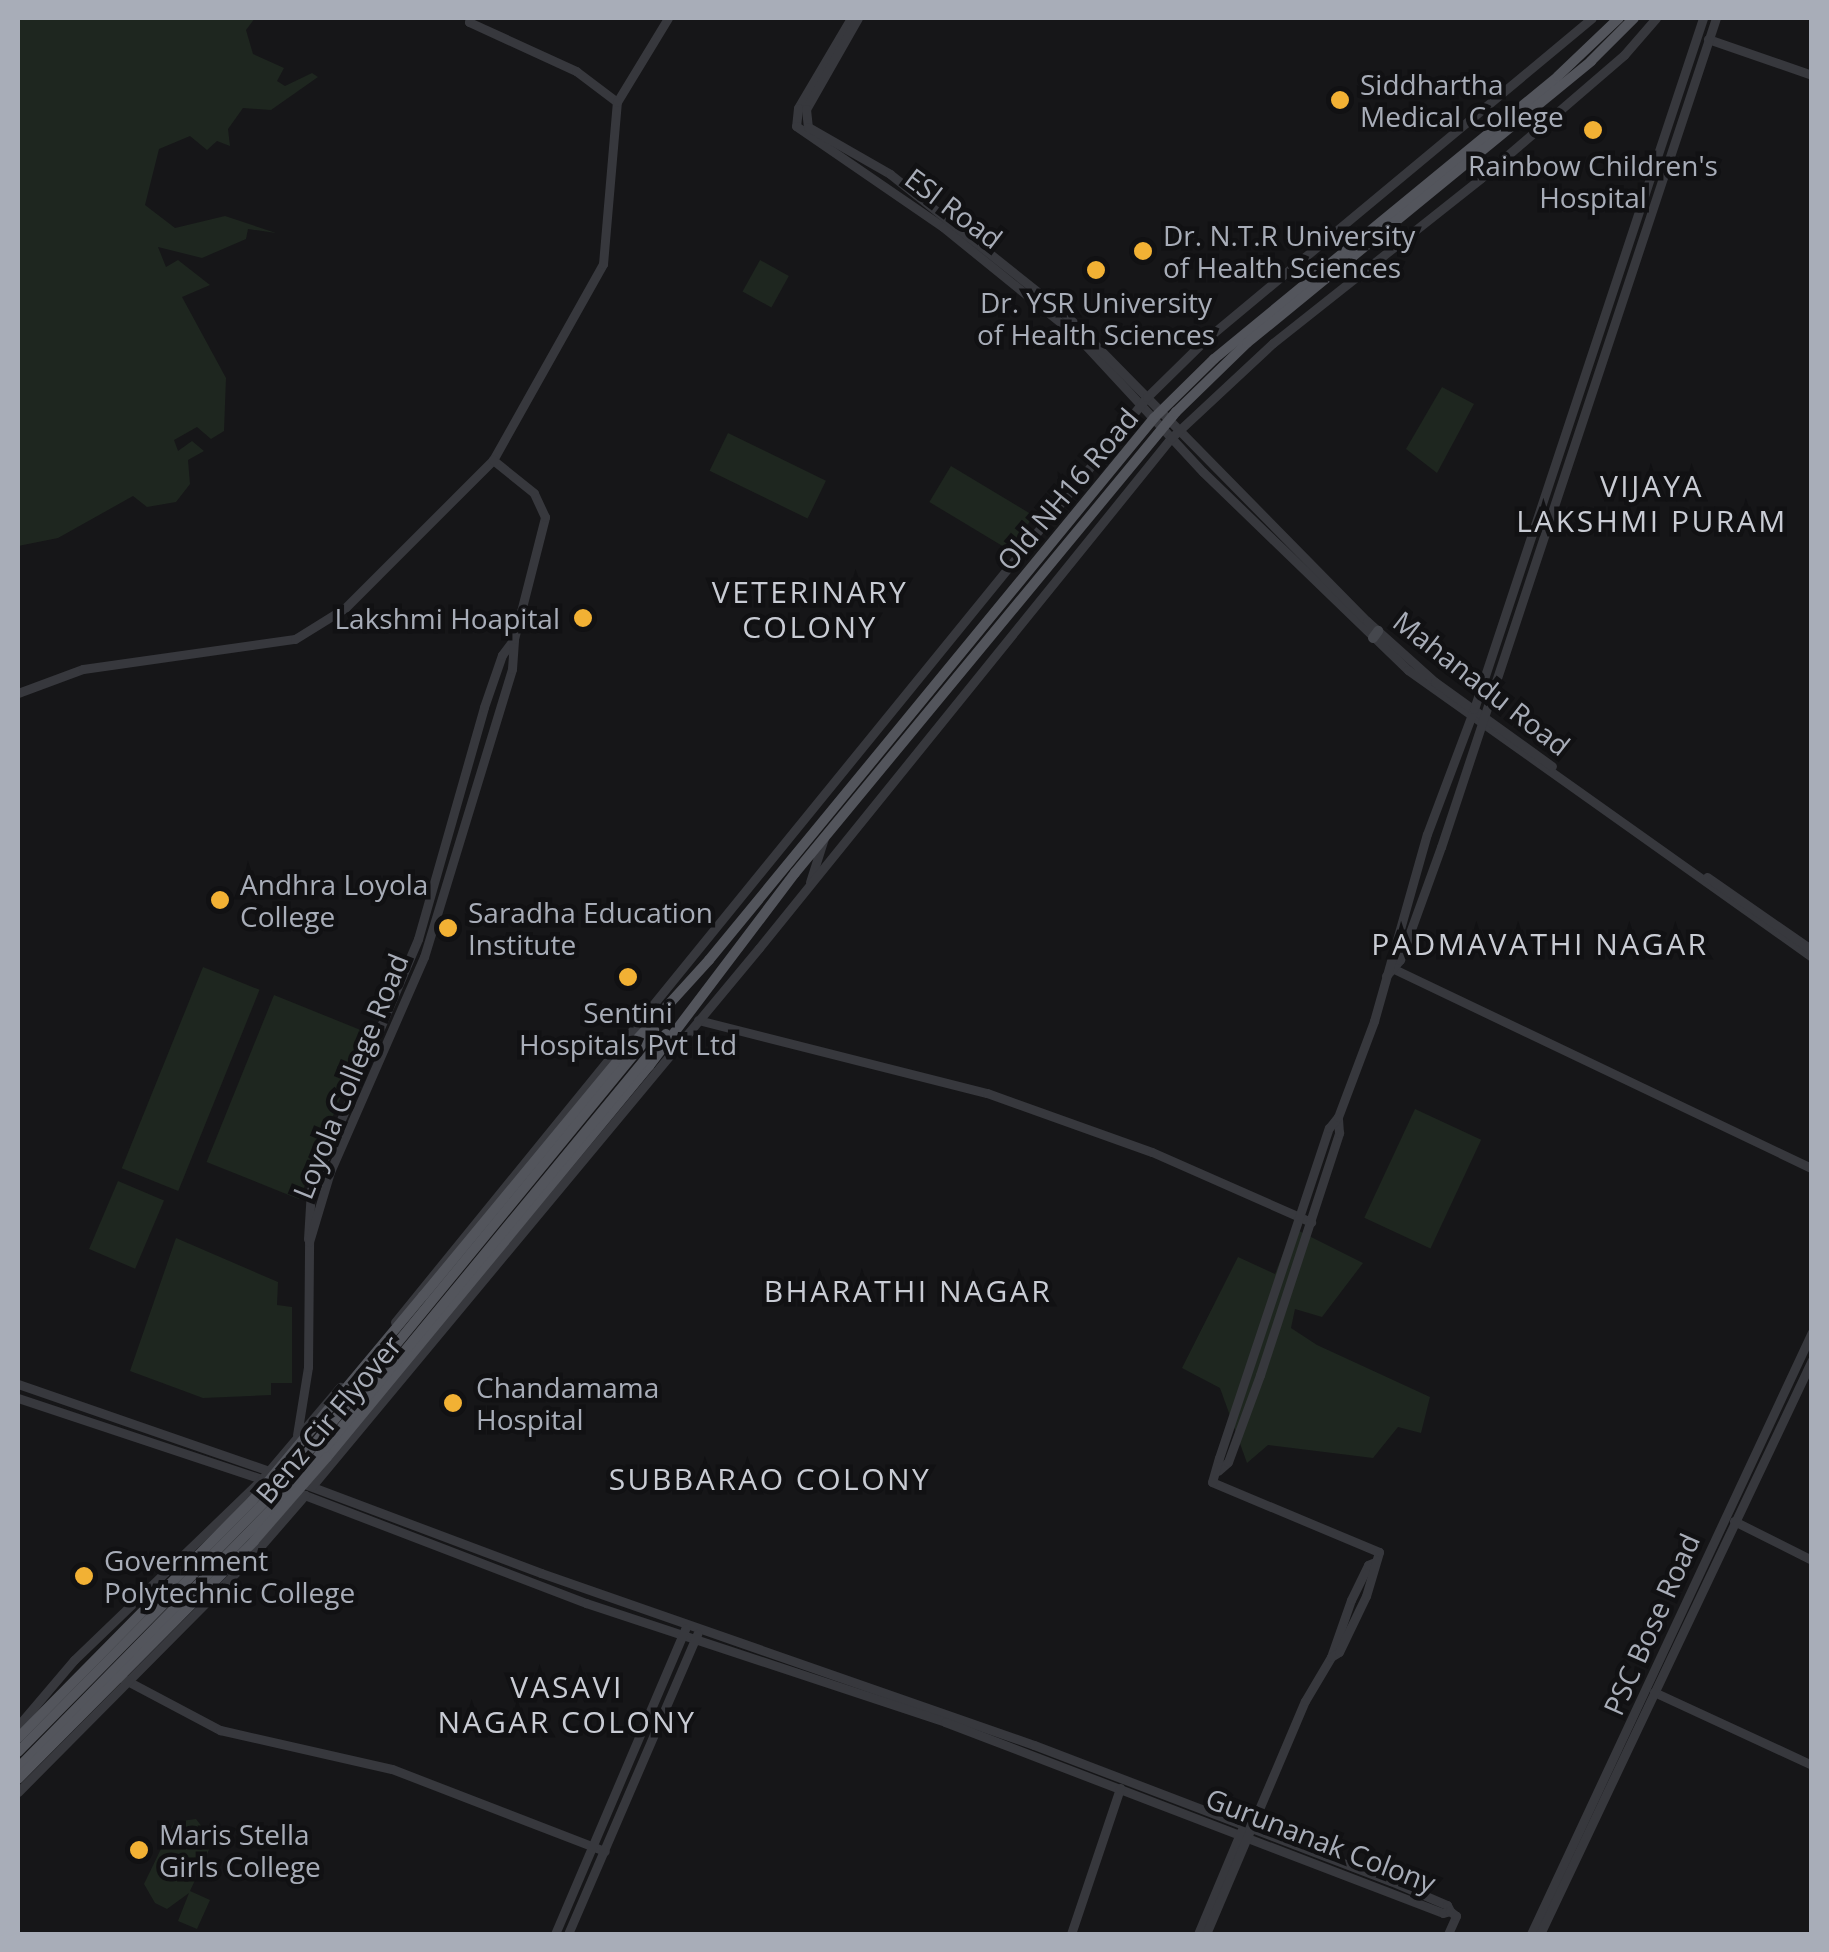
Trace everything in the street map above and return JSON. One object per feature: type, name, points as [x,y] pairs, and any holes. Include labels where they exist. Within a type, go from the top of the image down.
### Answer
[{"type":"main road","name":"Old NH16 Road","points":[[619,1059],[682,992],[1214,359],[1585,53],[1620,18]]},
{"type":"main road","name":"Old NH16 Road","points":[[650,1066],[824,838],[1161,419],[1247,343],[1577,73],[1634,18]]},
{"type":"main road","points":[[18,1752],[289,1484],[682,992]]},
{"type":"main road","points":[[18,1768],[289,1484],[640,1063],[701,996]]},
{"type":"main road","name":"Benz Cir Flyover","points":[[18,1738],[252,1501],[619,1059]]},
{"type":"main road","name":"Benz Cir Flyover","points":[[18,1779],[241,1554],[327,1457],[650,1066]]},
{"type":"street","points":[[470,18],[469,22],[576,71],[618,102]]},
{"type":"street","points":[[18,693],[83,669],[295,639],[345,608],[493,460],[603,264],[618,102],[668,18]]},
{"type":"street","name":"ESI Road","points":[[854,18],[806,109],[805,123],[890,174],[1064,313],[1161,419]]},
{"type":"street","points":[[18,1726],[74,1660],[265,1475],[297,1438],[597,1078],[787,836],[1144,401],[1205,340],[1592,18]]},
{"type":"street","points":[[18,1792],[252,1556],[309,1490],[1174,435],[1273,343],[1481,178],[1624,55],[1656,18]]},
{"type":"street","points":[[1198,1934],[1245,1829],[1366,1596],[1379,1552],[1212,1482],[1329,1128],[1338,1117],[1441,847],[1477,716],[1703,18]]},
{"type":"street","points":[[1390,973],[1427,834],[1477,716],[1716,18]]},
{"type":"street","points":[[1708,39],[1812,75]]},
{"type":"street","points":[[1683,80],[1694,84]]},
{"type":"street","name":"Mahanadu Road","points":[[1161,419],[1375,635],[1477,716],[1812,954]]},
{"type":"street","name":"Loyola College Road","points":[[297,1438],[308,1366],[309,1242],[336,1158],[424,956],[512,669],[514,640],[545,517],[534,493],[493,460]]},
{"type":"street","points":[[810,882],[824,838]]},
{"type":"street","points":[[1390,973],[1812,1168]]},
{"type":"street","points":[[698,1020],[986,1093],[1152,1152],[1311,1222]]},
{"type":"street","points":[[1217,1472],[1228,1462],[1236,1443],[1339,1134],[1338,1117]]},
{"type":"street","name":"PSC Bose Road","points":[[1531,1934],[1652,1690],[1723,1516],[1812,1332]]},
{"type":"street","points":[[1540,1934],[1652,1690],[1812,1360]]},
{"type":"street","points":[[18,1384],[446,1541]]},
{"type":"street","points":[[18,1398],[265,1475]]},
{"type":"street","points":[[1723,1516],[1812,1560]]},
{"type":"street","name":"Gurunanak Colony","points":[[446,1541],[687,1622],[698,1631],[1391,1881],[1446,1905],[1456,1916],[1448,1934]]},
{"type":"street","name":"Gurunanak Colony","points":[[446,1541],[586,1603],[683,1633],[698,1631]]},
{"type":"street","points":[[554,1934],[687,1622]]},
{"type":"street","points":[[568,1934],[698,1631]]},
{"type":"street","points":[[112,1673],[220,1730],[392,1769],[605,1851]]},
{"type":"street","points":[[1652,1690],[1812,1765]]},
{"type":"street","points":[[18,1708],[43,1726]]},
{"type":"street","name":"Gurunanak Colony","points":[[1038,1753],[1120,1788],[1245,1829]]},
{"type":"street","points":[[1071,1934],[1120,1788]]},
{"type":"street","points":[[1206,1934],[1245,1829]]},
{"type":"shaded area","points":[[18,18],[255,18],[246,30],[253,54],[284,68],[277,81],[285,86],[312,73],[318,77],[271,110],[243,108],[228,129],[230,146],[217,141],[207,150],[190,136],[159,149],[145,205],[175,228],[225,216],[276,233],[248,229],[246,239],[202,258],[158,247],[166,267],[178,260],[210,285],[182,297],[226,378],[224,431],[211,439],[197,427],[174,440],[178,451],[192,441],[204,451],[188,460],[190,484],[176,502],[147,507],[133,496],[58,538],[18,546]]},
{"type":"shaded area","points":[[760,260],[789,276],[771,307],[743,291]]},
{"type":"shaded area","points":[[1442,387],[1474,404],[1437,473],[1406,449]]},
{"type":"shaded area","points":[[728,433],[826,481],[808,519],[710,471]]},
{"type":"shaded area","points":[[951,466],[1033,515],[1012,551],[929,502]]},
{"type":"shaded area","points":[[203,967],[260,990],[178,1191],[122,1168]]},
{"type":"shaded area","points":[[274,995],[367,1032],[299,1199],[207,1162]]},
{"type":"shaded area","points":[[1415,1109],[1481,1140],[1430,1249],[1364,1218]]},
{"type":"shaded area","points":[[118,1181],[164,1201],[135,1269],[89,1249]]},
{"type":"shaded area","points":[[1293,1228],[1363,1263],[1322,1317],[1295,1309],[1291,1328],[1317,1345],[1430,1397],[1421,1433],[1398,1427],[1373,1458],[1268,1445],[1247,1463],[1220,1388],[1182,1368],[1238,1257],[1275,1274]]},
{"type":"shaded area","points":[[176,1238],[278,1282],[277,1305],[292,1307],[292,1383],[271,1383],[271,1395],[203,1398],[130,1371]]},
{"type":"shaded area","points":[[196,1819],[213,1841],[190,1891],[210,1900],[197,1929],[178,1921],[189,1893],[167,1909],[155,1903],[144,1884],[174,1822]]},
{"type":"place","name":"Siddhartha Medical College","points":[[1340,100]]},
{"type":"place","name":"Rainbow Children's Hospital","points":[[1593,130]]},
{"type":"place","name":"Dr. N.T.R University of Health Sciences","points":[[1143,251]]},
{"type":"place","name":"Dr. YSR University of Health Sciences","points":[[1096,270]]},
{"type":"place","name":"Lakshmi Hoapital","points":[[583,618]]},
{"type":"place","name":"Andhra Loyola College","points":[[220,900]]},
{"type":"place","name":"Saradha Education Institute","points":[[448,928]]},
{"type":"place","name":"Sentini Hospitals Pvt Ltd","points":[[628,977]]},
{"type":"place","name":"Chandamama Hospital","points":[[453,1403]]},
{"type":"place","name":"Government Polytechnic College","points":[[84,1576]]},
{"type":"place","name":"Maris Stella Girls College","points":[[139,1850]]},
{"type":"district","name":"VIJAYA LAKSHMI PURAM","points":[[1652,503]]},
{"type":"district","name":"VETERINARY COLONY","points":[[810,609]]},
{"type":"district","name":"PADMAVATHI NAGAR","points":[[1540,944]]},
{"type":"district","name":"BHARATHI NAGAR","points":[[908,1291]]},
{"type":"district","name":"SUBBARAO COLONY","points":[[770,1479]]},
{"type":"district","name":"VASAVI NAGAR COLONY","points":[[567,1704]]}]
